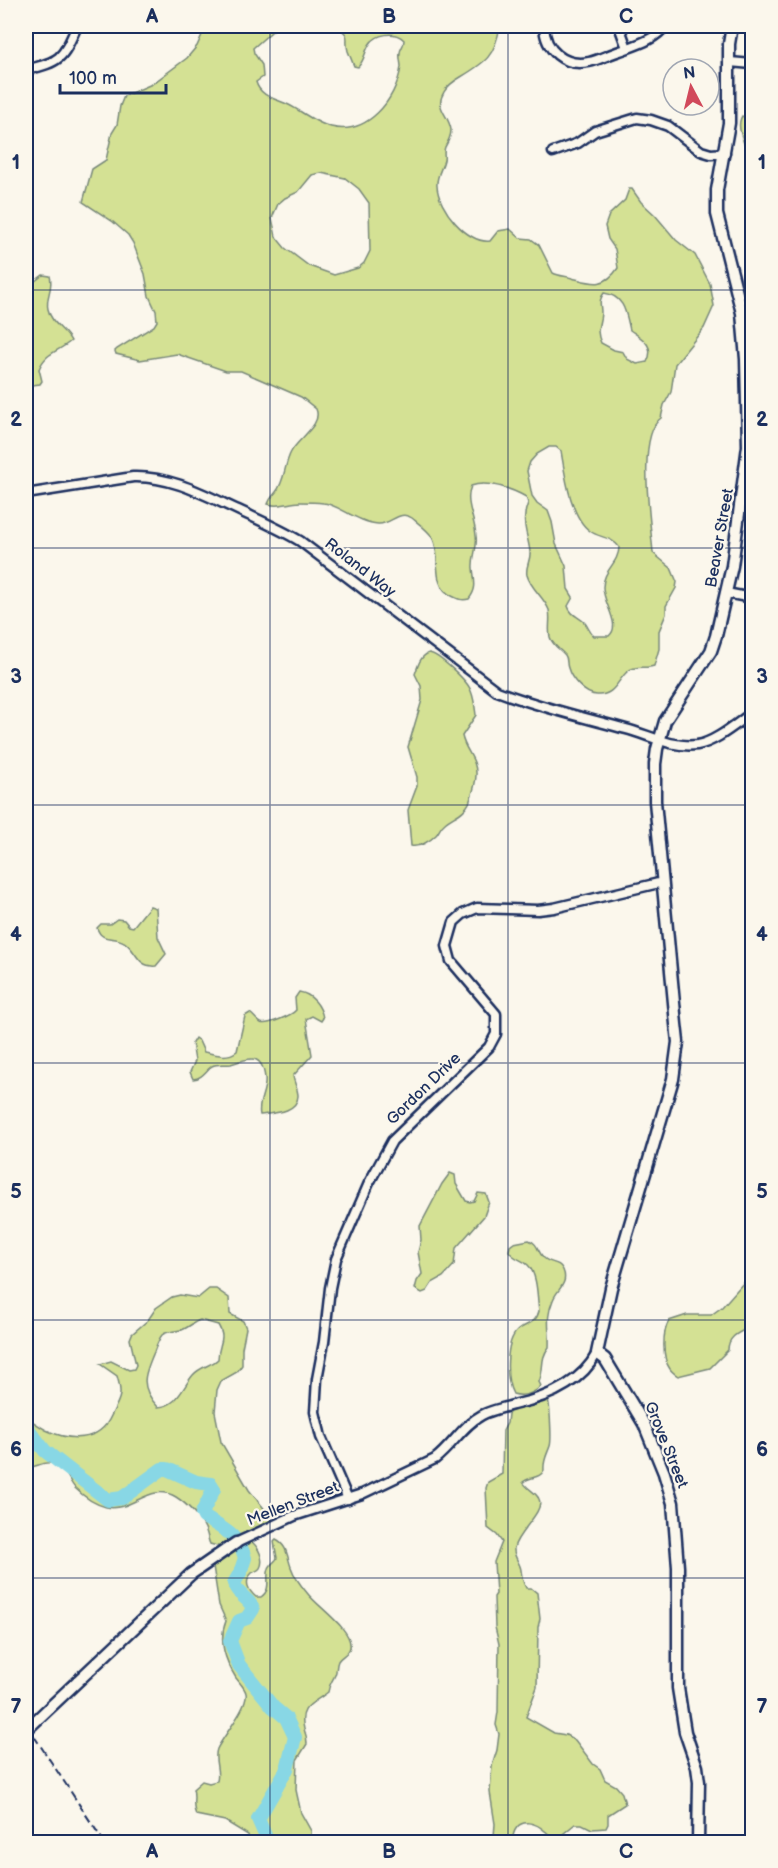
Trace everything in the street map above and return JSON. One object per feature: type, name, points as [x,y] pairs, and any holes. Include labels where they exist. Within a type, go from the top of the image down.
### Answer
[{"type":"street","points":[[26,70],[51,63],[66,52],[77,26]]},
{"type":"street","points":[[544,26],[545,36],[554,52],[569,62],[590,62],[657,35],[665,26]]},
{"type":"street","points":[[619,26],[627,48]]},
{"type":"street","name":"Beaver Street","points":[[597,1353],[611,1288],[673,1079],[678,1042],[655,801],[655,764],[665,721],[711,651],[722,618],[747,466],[749,426],[742,314],[717,214],[717,190],[725,153],[730,105],[732,26]]},
{"type":"street","points":[[730,62],[753,64]]},
{"type":"street","points":[[553,152],[578,143],[595,131],[636,118],[668,126],[701,151],[711,154],[725,153]]},
{"type":"street","name":"Roland Way","points":[[26,494],[133,477],[148,476],[176,483],[276,526],[300,541],[497,691],[530,704],[628,729],[677,745],[699,745],[715,738],[753,713]]},
{"type":"street","points":[[726,593],[753,598]]},
{"type":"street","name":"Gordon Drive","points":[[348,1499],[321,1437],[315,1412],[317,1379],[336,1258],[364,1193],[392,1141],[489,1047],[496,1034],[496,1014],[451,961],[447,946],[448,935],[454,922],[463,914],[477,908],[538,910],[554,908],[663,882]]},
{"type":"street","name":"Mellen Street","points":[[26,1730],[191,1574],[239,1542],[294,1516],[348,1499],[397,1478],[435,1458],[468,1424],[481,1415],[527,1402],[561,1389],[584,1372],[597,1353]]},
{"type":"street","name":"Grove Street","points":[[597,1353],[605,1359],[644,1424],[664,1473],[673,1503],[678,1568],[678,1688],[685,1732],[697,1767],[699,1782],[698,1842]]},
{"type":"green space","points":[[206,26],[278,26],[253,48],[262,65],[263,77],[256,82],[258,87],[265,94],[320,123],[344,128],[368,121],[386,103],[398,79],[401,67],[400,51],[404,40],[391,34],[376,38],[369,45],[358,67],[354,66],[348,51],[346,35],[336,26],[500,26],[495,45],[488,57],[477,67],[451,83],[441,98],[441,107],[451,130],[444,149],[444,160],[437,186],[442,204],[455,223],[472,237],[490,241],[498,231],[510,229],[520,238],[531,239],[539,245],[553,273],[586,282],[603,282],[618,268],[615,249],[608,239],[605,226],[609,215],[625,200],[629,189],[632,189],[676,240],[695,255],[710,284],[714,306],[704,328],[675,364],[671,392],[664,405],[661,418],[653,428],[647,461],[653,553],[671,568],[677,582],[666,606],[666,614],[659,631],[659,649],[654,666],[631,669],[612,690],[603,695],[588,692],[575,681],[567,666],[566,657],[551,640],[549,610],[531,585],[527,575],[530,555],[525,523],[528,503],[526,497],[507,488],[492,485],[471,486],[469,504],[476,540],[473,564],[475,580],[469,599],[458,599],[445,591],[438,578],[437,553],[432,537],[412,518],[403,515],[378,524],[370,523],[334,506],[317,502],[268,504],[281,483],[291,452],[316,420],[316,409],[301,397],[241,371],[226,371],[177,354],[140,360],[116,354],[117,349],[154,326],[157,321],[156,311],[149,296],[145,274],[128,235],[112,221],[83,202],[92,169],[106,160],[124,96],[152,84],[187,58],[197,46]],"holes":[[[321,173],[345,178],[359,189],[369,203],[370,251],[364,263],[358,268],[334,275],[309,266],[285,248],[276,237],[272,218],[278,204],[298,192],[312,175]],[[604,293],[611,295],[620,302],[626,312],[630,330],[643,339],[650,351],[647,362],[637,364],[627,359],[623,352],[601,343],[598,331]],[[549,447],[556,447],[561,451],[573,506],[578,516],[590,531],[616,543],[619,547],[603,587],[614,626],[609,636],[594,636],[568,606],[573,597],[568,589],[566,566],[556,544],[552,522],[548,511],[532,496],[527,471],[530,462],[537,454]]]},
{"type":"green space","points":[[742,116],[752,120],[752,183],[740,130]]},
{"type":"green space","points":[[43,275],[50,276],[51,280],[47,305],[50,314],[71,341],[45,359],[39,369],[42,381],[40,384],[32,385],[26,381],[26,286]]},
{"type":"green space","points":[[429,653],[452,669],[469,687],[472,694],[476,715],[462,736],[475,764],[476,778],[469,803],[464,810],[443,825],[431,840],[421,845],[411,846],[408,810],[417,786],[417,777],[408,747],[422,700],[421,686],[415,674],[421,659]]},
{"type":"green space","points":[[150,906],[156,908],[158,937],[166,954],[156,966],[145,964],[124,942],[102,936],[97,928],[101,924],[110,924],[117,919],[124,920],[133,927]]},
{"type":"green space","points":[[299,992],[315,1001],[323,1018],[321,1021],[312,1016],[306,1019],[312,1055],[293,1076],[298,1096],[293,1106],[277,1113],[260,1115],[265,1078],[261,1064],[254,1059],[214,1065],[202,1076],[193,1079],[190,1072],[195,1061],[192,1043],[195,1038],[204,1052],[229,1055],[237,1051],[245,1016],[250,1013],[264,1024],[274,1022],[296,1010],[295,998]]},
{"type":"green space","points":[[450,1173],[455,1175],[456,1184],[466,1201],[474,1201],[478,1193],[486,1194],[489,1202],[484,1216],[456,1248],[454,1265],[422,1293],[415,1289],[422,1274],[418,1252],[421,1240],[420,1226]]},
{"type":"green space","points":[[529,1240],[535,1244],[544,1258],[561,1267],[565,1279],[553,1300],[549,1313],[549,1347],[543,1360],[539,1382],[541,1386],[532,1393],[521,1395],[513,1394],[510,1388],[509,1351],[514,1335],[533,1321],[539,1311],[531,1269],[509,1251],[510,1246],[514,1243]]},
{"type":"green space","points":[[752,1273],[752,1326],[733,1337],[728,1350],[710,1368],[678,1376],[675,1374],[667,1364],[664,1352],[664,1338],[669,1321],[687,1315],[711,1315],[722,1307]]},
{"type":"green space","points":[[209,1289],[216,1289],[229,1298],[230,1314],[243,1321],[246,1328],[242,1348],[242,1365],[237,1372],[221,1381],[217,1390],[215,1412],[221,1442],[249,1490],[271,1517],[270,1521],[244,1538],[235,1538],[221,1547],[210,1544],[201,1522],[189,1508],[167,1493],[149,1495],[124,1506],[106,1507],[93,1502],[78,1491],[59,1466],[48,1463],[32,1467],[26,1463],[26,1418],[55,1434],[74,1438],[99,1431],[111,1416],[120,1393],[117,1376],[100,1364],[111,1361],[129,1370],[134,1369],[136,1365],[130,1339],[132,1334],[148,1320],[156,1308],[172,1297],[180,1295],[198,1298]],"holes":[[[200,1320],[218,1325],[222,1334],[218,1359],[196,1372],[175,1400],[158,1407],[148,1393],[145,1381],[148,1367],[162,1335],[184,1329]]]},
{"type":"green space","points":[[545,1400],[549,1403],[551,1437],[544,1470],[540,1475],[523,1482],[538,1497],[540,1504],[535,1516],[520,1535],[514,1548],[526,1588],[531,1588],[537,1593],[540,1619],[537,1687],[526,1717],[554,1733],[566,1735],[575,1740],[593,1764],[600,1769],[605,1780],[616,1786],[622,1793],[625,1804],[608,1815],[606,1828],[592,1829],[582,1824],[575,1824],[558,1838],[553,1839],[535,1824],[528,1823],[518,1827],[512,1842],[483,1842],[494,1836],[495,1824],[490,1792],[492,1766],[499,1734],[496,1725],[499,1644],[495,1627],[494,1562],[502,1542],[488,1528],[486,1488],[488,1482],[502,1474],[503,1431],[508,1414],[511,1410]]},
{"type":"green space","points":[[276,1540],[285,1548],[292,1570],[301,1585],[341,1626],[349,1640],[350,1647],[338,1661],[328,1692],[308,1706],[303,1715],[307,1744],[297,1760],[296,1790],[301,1813],[311,1831],[311,1842],[250,1842],[248,1835],[225,1821],[196,1815],[194,1808],[193,1789],[202,1781],[209,1783],[217,1781],[217,1749],[240,1713],[246,1699],[246,1693],[232,1671],[224,1650],[223,1636],[226,1621],[219,1605],[213,1566],[241,1544],[252,1542],[262,1561],[259,1569],[249,1576],[247,1583],[253,1595],[261,1597],[267,1589],[269,1569],[277,1558],[274,1542]]},
{"type":"waterway","points":[[26,1426],[45,1451],[108,1500],[122,1498],[162,1469],[196,1482],[211,1484],[214,1489],[202,1513],[204,1517],[229,1533],[239,1544],[245,1558],[234,1583],[253,1609],[247,1618],[239,1621],[230,1641],[239,1665],[273,1707],[286,1718],[295,1737],[287,1769],[258,1819],[268,1842]]},
{"type":"railway","points":[[26,1724],[104,1842]]}]
